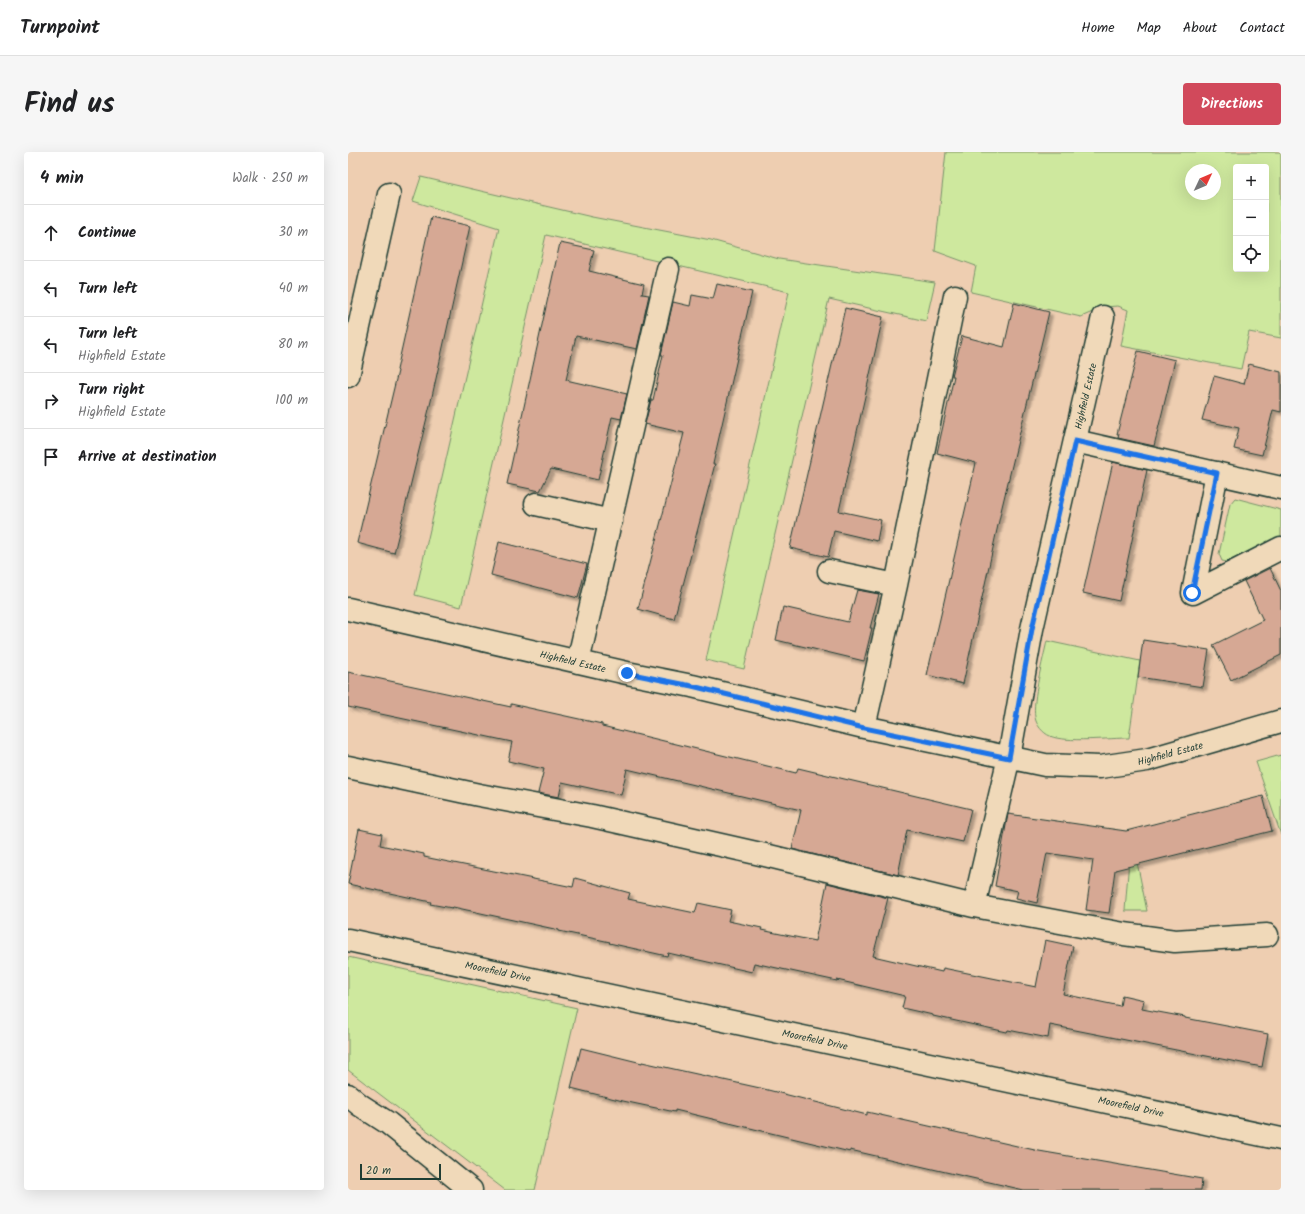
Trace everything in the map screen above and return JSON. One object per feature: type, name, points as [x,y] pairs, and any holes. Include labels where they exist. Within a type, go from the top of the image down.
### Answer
[{"type":"street","points":[[348,376],[389,194]]},
{"type":"street","points":[[578,662],[668,268]]},
{"type":"street","points":[[864,728],[896,585],[955,296]]},
{"type":"street","name":"Highfield Estate","points":[[1009,758],[1032,629],[1103,317]]},
{"type":"street","points":[[1075,441],[1281,488]]},
{"type":"street","points":[[1217,473],[1192,593],[1281,548]]},
{"type":"street","points":[[536,504],[611,521]]},
{"type":"street","points":[[829,571],[896,585]]},
{"type":"street","name":"Highfield Estate","points":[[348,609],[578,662],[699,688],[864,728],[1045,765],[1100,767],[1147,760],[1281,721]]},
{"type":"street","points":[[974,906],[1009,758]]},
{"type":"street","points":[[348,767],[480,795],[592,816],[765,855],[974,906],[1124,934],[1175,941],[1267,935]]},
{"type":"street","name":"Moorefield Drive","points":[[348,940],[1281,1138]]},
{"type":"street","points":[[352,1106],[388,1123],[470,1190]]},
{"type":"green space","points":[[946,152],[1281,152],[1281,338],[1249,332],[1241,369],[1121,346],[1128,310],[1118,306],[1104,307],[1081,317],[971,292],[976,266],[935,251]]},
{"type":"green space","points":[[421,177],[592,217],[711,240],[779,259],[935,282],[926,321],[829,299],[744,669],[706,660],[789,292],[546,235],[461,607],[415,595],[499,228],[413,201]]},
{"type":"green space","points":[[1235,498],[1281,510],[1281,536],[1227,562],[1222,561],[1219,554],[1230,504]]},
{"type":"green space","points":[[1047,641],[1140,661],[1129,738],[1088,740],[1057,738],[1050,736],[1040,728],[1035,717],[1034,710],[1038,680]]},
{"type":"green space","points":[[1281,755],[1281,835],[1256,762]]},
{"type":"green space","points":[[1131,833],[1147,911],[1125,911]]},
{"type":"green space","points":[[348,957],[577,1008],[535,1190],[505,1190],[348,1070]]},
{"type":"building","points":[[431,217],[470,226],[431,401],[394,553],[357,543],[398,371]]},
{"type":"building","points":[[560,243],[594,250],[589,271],[644,284],[642,294],[649,295],[637,349],[576,336],[566,380],[627,394],[621,419],[612,417],[598,480],[551,469],[540,491],[507,484]]},
{"type":"building","points":[[717,284],[752,292],[713,464],[715,464],[674,619],[638,609],[684,433],[645,424],[651,400],[653,400],[673,302],[690,306],[692,295],[713,299]]},
{"type":"building","points":[[1014,303],[1049,312],[1002,507],[963,684],[927,675],[976,463],[937,453],[954,376],[952,376],[962,336],[1004,347]]},
{"type":"building","points":[[845,308],[883,317],[839,511],[881,520],[877,541],[834,531],[828,557],[790,548]]},
{"type":"building","points":[[1138,351],[1175,360],[1154,446],[1118,438],[1119,434],[1117,434]]},
{"type":"building","points":[[1249,364],[1281,372],[1281,412],[1273,410],[1262,455],[1234,449],[1239,428],[1202,420],[1214,376],[1244,384]]},
{"type":"building","points":[[1113,462],[1147,470],[1119,601],[1083,593]]},
{"type":"building","points":[[499,542],[587,564],[578,598],[491,575]]},
{"type":"building","points":[[1270,568],[1281,591],[1281,655],[1231,680],[1213,645],[1263,620],[1244,581]]},
{"type":"building","points":[[857,590],[879,594],[870,628],[872,628],[864,661],[776,640],[783,607],[848,622]]},
{"type":"building","points":[[1143,640],[1209,650],[1203,687],[1138,677]]},
{"type":"building","points":[[348,672],[511,707],[511,704],[602,724],[602,726],[796,773],[798,768],[971,809],[963,842],[907,830],[898,875],[792,849],[801,810],[627,769],[621,795],[562,782],[559,797],[538,793],[544,769],[508,761],[512,742],[348,707]]},
{"type":"building","points":[[1263,796],[1272,831],[1115,870],[1109,913],[1086,910],[1093,860],[1047,853],[1037,903],[1016,898],[1018,891],[995,886],[1008,814],[1126,831]]},
{"type":"building","points":[[359,829],[382,834],[380,845],[424,854],[424,857],[573,887],[575,878],[630,893],[628,899],[695,913],[698,903],[731,910],[728,921],[762,928],[761,930],[815,941],[827,883],[888,898],[873,956],[942,972],[943,968],[1036,987],[1045,940],[1073,946],[1063,994],[1120,1006],[1122,995],[1144,1000],[1142,1009],[1268,1034],[1262,1067],[1050,1025],[1048,1038],[1008,1030],[1007,1032],[902,1008],[905,996],[837,980],[754,963],[752,972],[668,953],[667,956],[559,930],[453,907],[430,904],[431,902],[348,884]]},
{"type":"building","points":[[581,1048],[642,1063],[760,1088],[867,1115],[867,1112],[1039,1151],[1202,1179],[1201,1190],[1024,1190],[850,1150],[850,1152],[675,1110],[675,1112],[623,1101],[571,1088]]},
{"type":"route","points":[[627,673],[692,686],[864,728],[1009,758],[1032,629],[1075,441],[1217,473],[1192,593]]}]
